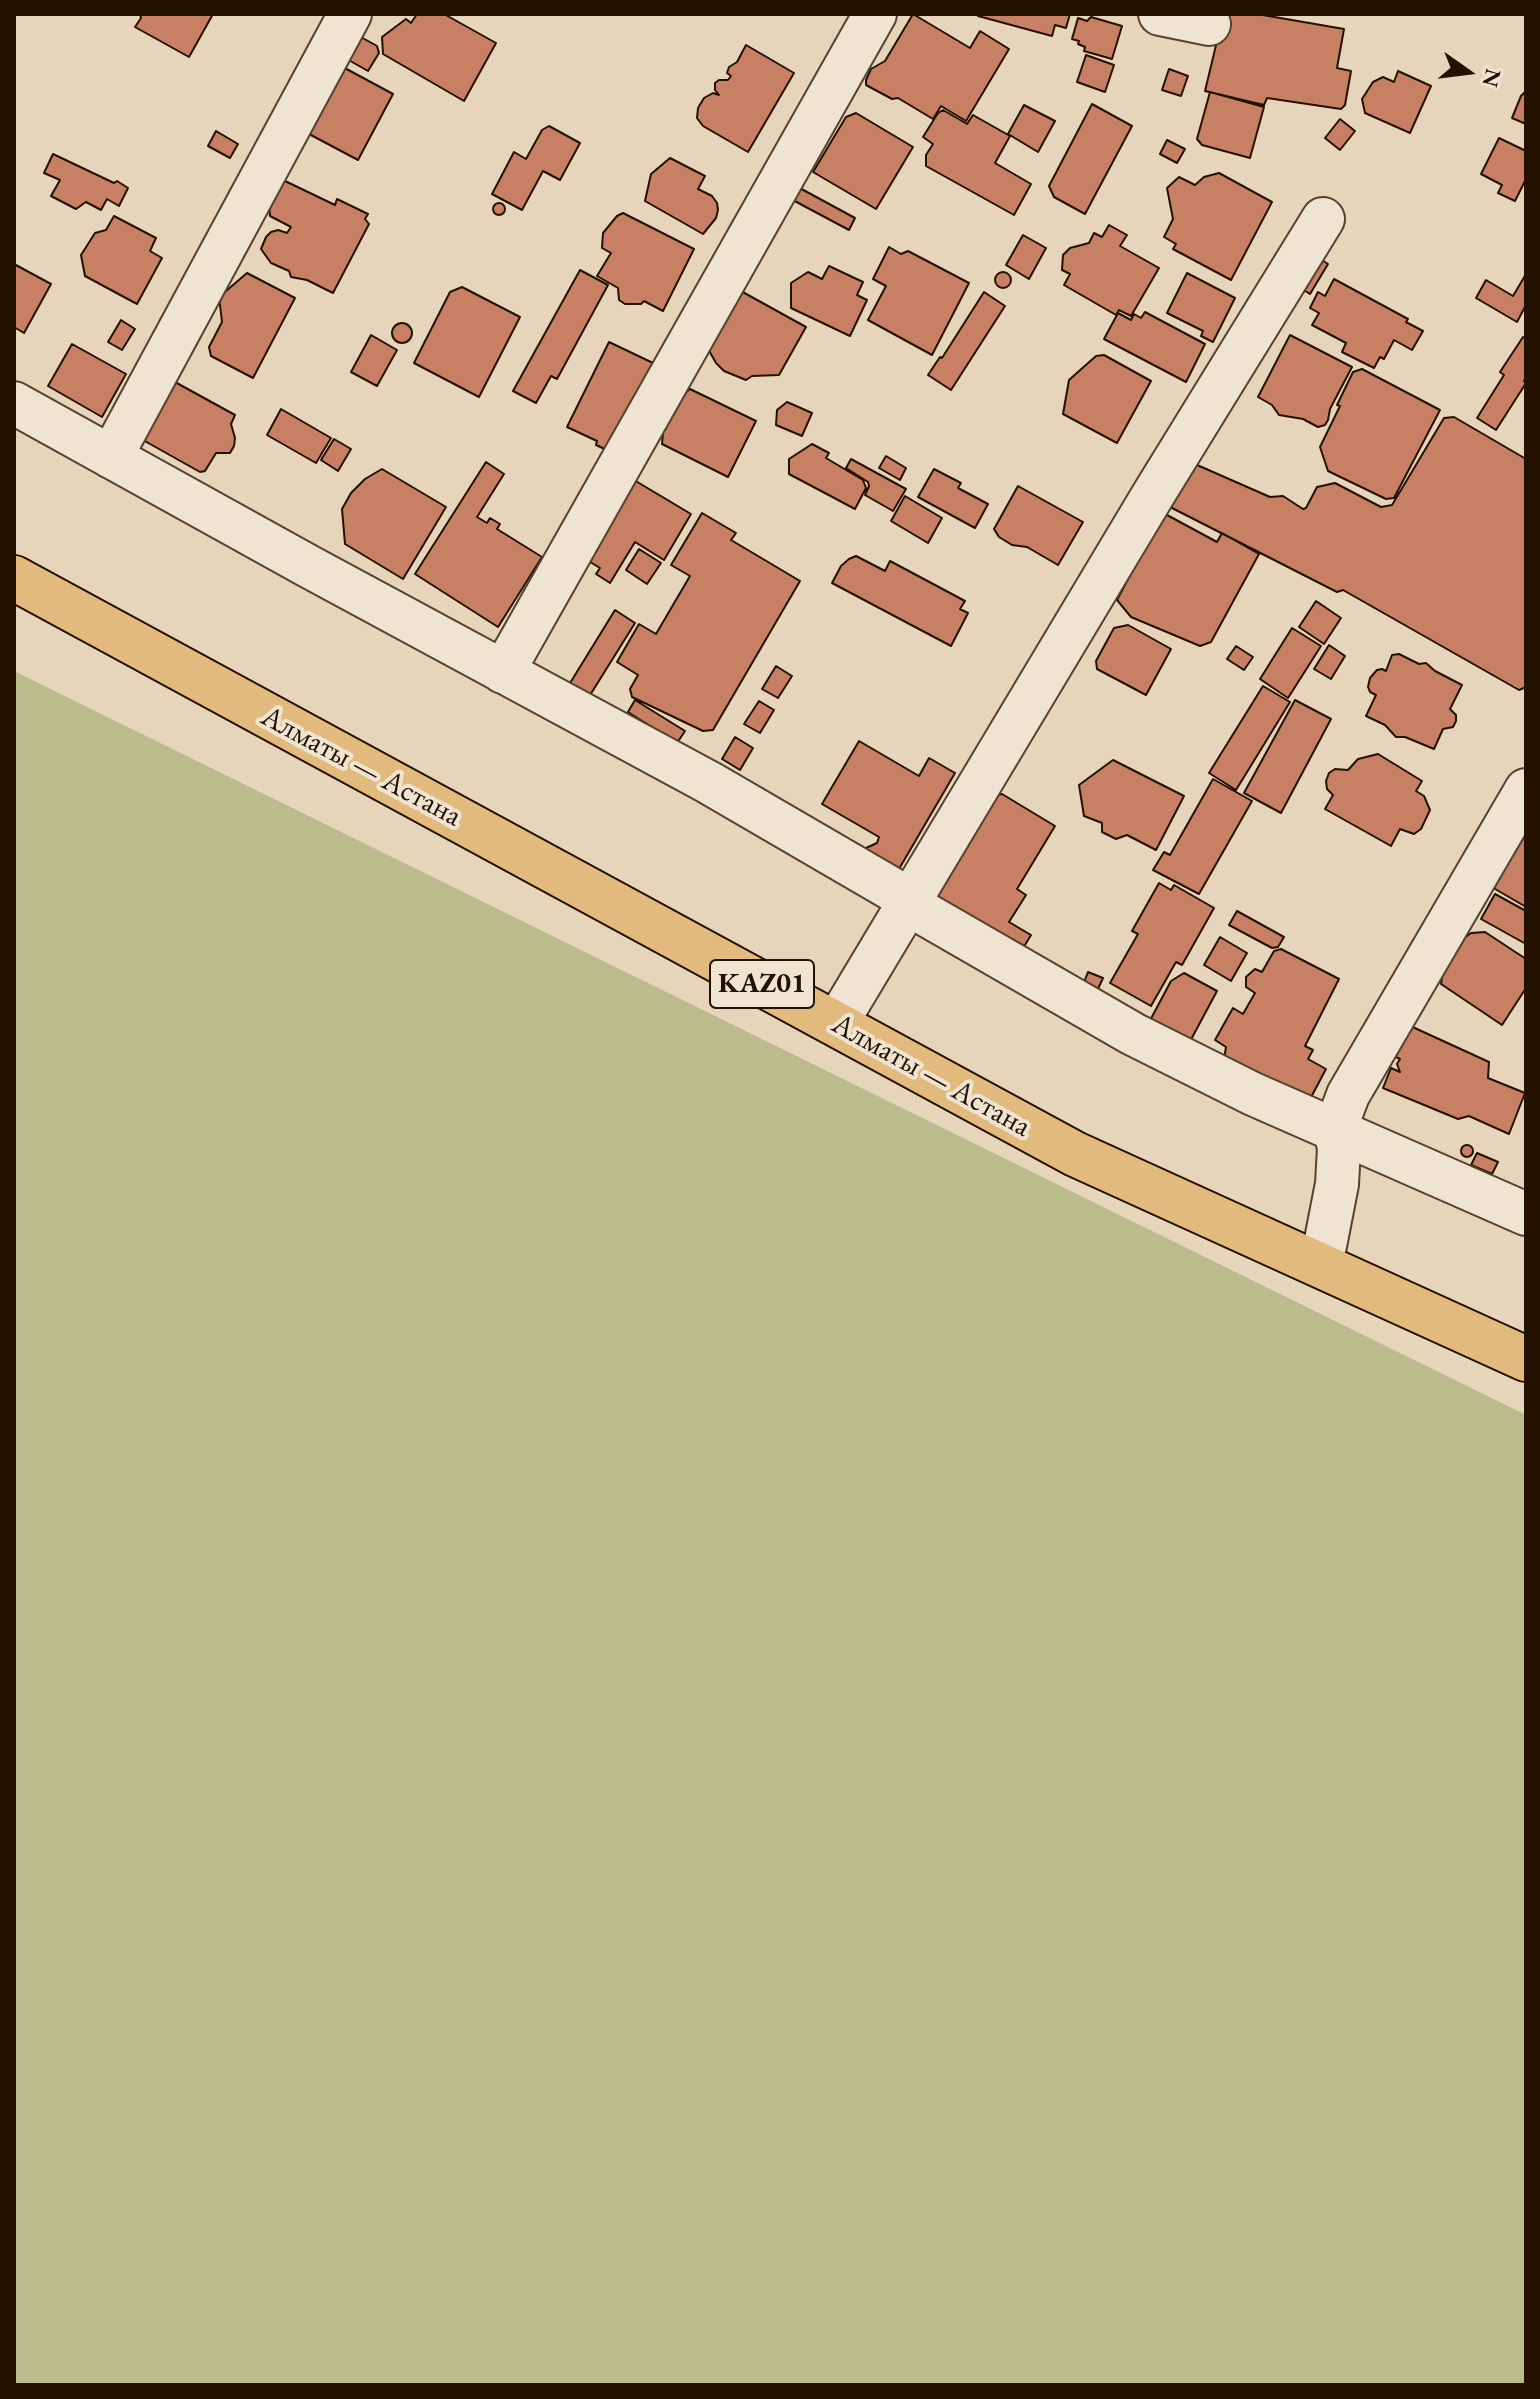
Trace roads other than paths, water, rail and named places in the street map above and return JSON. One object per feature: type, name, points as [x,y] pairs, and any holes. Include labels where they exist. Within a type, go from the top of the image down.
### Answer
[{"type":"highway","name":"Алматы — Астана","points":[[14,578],[1075,1154],[1526,1359]]},
{"type":"street","points":[[111,457],[350,14]]},
{"type":"street","points":[[503,672],[875,14]]},
{"type":"street","points":[[1160,14],[1209,24]]},
{"type":"street","points":[[836,1024],[1161,481],[1323,219]]},
{"type":"street","points":[[14,403],[708,782],[909,899],[925,914],[1133,1034],[1253,1094],[1526,1214]]},
{"type":"street","points":[[1321,1266],[1337,1184],[1339,1148],[1335,1130],[1348,1095],[1526,790]]}]
